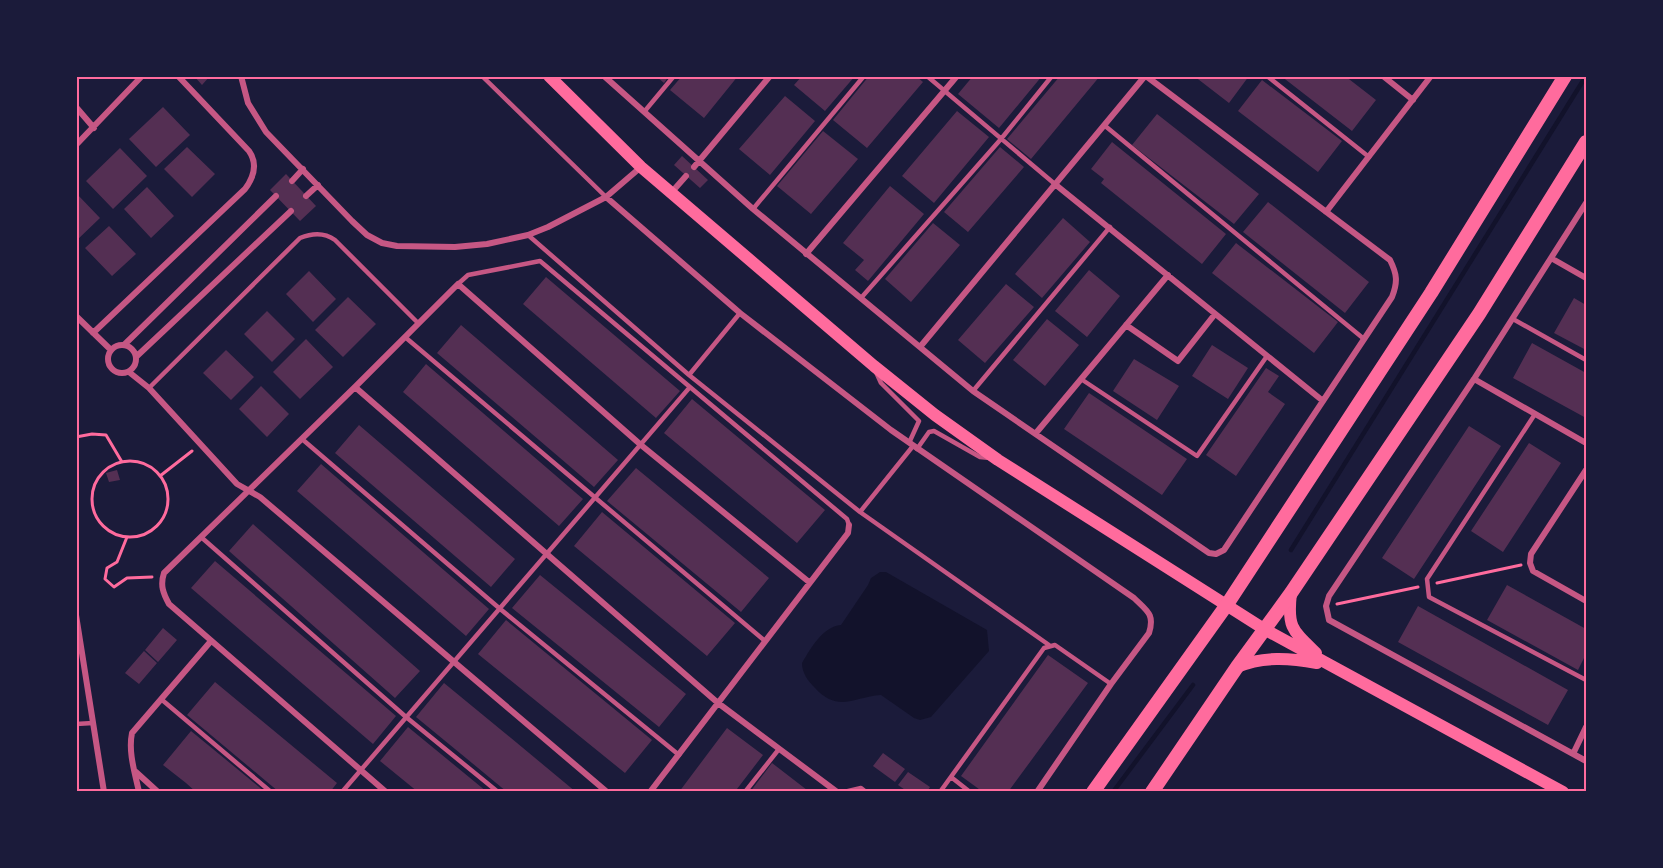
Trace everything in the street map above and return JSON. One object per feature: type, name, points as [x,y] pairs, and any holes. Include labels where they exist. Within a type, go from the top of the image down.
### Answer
[{"type":"main road","points":[[549,76],[641,167],[671,193],[874,366],[935,415],[998,460],[1264,629],[1563,792]]},
{"type":"main road","points":[[1093,792],[1226,606],[1431,293],[1565,76]]},
{"type":"main road","points":[[1152,792],[1237,667],[1291,593],[1479,314],[1587,142]]},
{"type":"main road","points":[[1291,593],[1288,617],[1293,628],[1327,665]]},
{"type":"main road","points":[[1237,667],[1258,660],[1278,659],[1327,665]]},
{"type":"street","points":[[76,145],[142,76]]},
{"type":"street","points":[[93,333],[245,189],[253,178],[253,156],[178,76]]},
{"type":"street","points":[[241,76],[248,103],[262,126],[367,235],[382,243],[397,246],[455,247],[487,244],[528,235],[606,197],[641,167]]},
{"type":"street","points":[[604,76],[753,209],[806,254],[861,298],[920,347],[974,391],[1209,553],[1216,554],[1224,550],[1392,297],[1397,285],[1397,273],[1390,260],[1146,76],[920,347]]},
{"type":"street","points":[[694,167],[770,76]]},
{"type":"street","points":[[806,254],[957,76]]},
{"type":"street","points":[[1383,76],[1413,100]]},
{"type":"street","points":[[1326,213],[1431,76]]},
{"type":"street","points":[[76,107],[94,128]]},
{"type":"street","points":[[292,181],[303,169]]},
{"type":"street","points":[[671,193],[686,176]]},
{"type":"street","points":[[306,196],[318,185]]},
{"type":"street","points":[[1056,185],[1323,401]]},
{"type":"street","points":[[276,196],[124,345],[111,350],[109,366],[118,373],[129,372],[135,365],[137,356],[291,211]]},
{"type":"street","points":[[606,197],[740,313],[913,446],[1134,598],[1150,614],[1152,623],[1149,633],[1037,792]]},
{"type":"street","points":[[1587,203],[1474,379],[1329,596],[1326,606],[1329,620],[1587,761]]},
{"type":"street","points":[[1551,258],[1587,278]]},
{"type":"street","points":[[1036,433],[1168,275]]},
{"type":"street","points":[[386,792],[169,604],[161,586],[164,573],[356,387],[458,284],[641,445],[809,582]]},
{"type":"street","points":[[1126,325],[1178,361],[1215,314]]},
{"type":"street","points":[[76,316],[111,350]]},
{"type":"street","points":[[124,345],[134,351],[137,356]]},
{"type":"street","points":[[129,372],[148,388],[237,483],[251,490],[607,792]]},
{"type":"street","points":[[1474,379],[1587,443]]},
{"type":"street","points":[[356,387],[718,703],[837,792]]},
{"type":"street","points":[[1587,470],[1531,554],[1530,563],[1533,572],[1587,601]]},
{"type":"street","points":[[650,792],[848,532],[849,525]]},
{"type":"street","points":[[76,615],[79,652],[104,792]]},
{"type":"street","points":[[139,792],[130,742],[132,733],[211,641]]},
{"type":"street","points":[[1574,754],[1587,727]]},
{"type":"street","points":[[135,772],[158,792]]},
{"type":"lane","points":[[482,76],[606,197]]},
{"type":"lane","points":[[644,112],[674,76]]},
{"type":"lane","points":[[753,209],[864,76]]},
{"type":"lane","points":[[927,76],[1056,185]]},
{"type":"lane","points":[[861,298],[1001,139],[1052,76]]},
{"type":"lane","points":[[1267,76],[1369,157]]},
{"type":"lane","points":[[1104,125],[1364,339]]},
{"type":"lane","points":[[974,391],[1110,227]]},
{"type":"lane","points":[[148,388],[300,238],[309,234],[328,235],[335,240],[418,323]]},
{"type":"lane","points":[[528,235],[689,375],[860,512],[1049,645],[1054,645],[1111,684]]},
{"type":"lane","points":[[458,284],[468,275],[540,261],[847,519],[849,525]]},
{"type":"lane","points":[[689,375],[740,313]]},
{"type":"lane","points":[[1513,319],[1587,360]]},
{"type":"lane","points":[[405,337],[765,641]]},
{"type":"lane","points":[[1081,378],[1197,456],[1267,356]]},
{"type":"lane","points":[[874,366],[881,383],[919,421],[913,446]]},
{"type":"lane","points":[[342,792],[690,387]]},
{"type":"lane","points":[[1535,414],[1427,579],[1430,597],[1587,680]]},
{"type":"lane","points":[[860,512],[913,446],[929,432],[934,431],[980,457],[998,460]]},
{"type":"lane","points":[[302,439],[499,608],[679,754]]},
{"type":"lane","points":[[201,537],[406,717],[498,792]]},
{"type":"lane","points":[[940,792],[1044,648],[1049,645]]},
{"type":"lane","points":[[161,699],[271,792]]},
{"type":"lane","points":[[76,724],[93,723]]},
{"type":"lane","points":[[745,792],[779,749]]},
{"type":"lane","points":[[951,777],[970,792]]},
{"type":"lane","points":[[844,792],[861,788],[866,792]]},
{"type":"path","points":[[76,438],[92,434],[106,435],[122,462]]},
{"type":"path","points":[[160,476],[200,444]]},
{"type":"path","points":[[122,462],[150,466],[167,488],[168,498],[164,516],[152,530],[143,535],[126,537],[115,534],[100,522],[92,505],[92,495],[99,477],[113,465],[122,462]]},
{"type":"path","points":[[126,537],[117,562],[107,568],[105,579],[114,587],[127,578],[163,577]]},
{"type":"path","points":[[1326,606],[1530,563]]},
{"type":"shaded area","points":[[880,572],[886,572],[987,630],[989,651],[931,717],[920,720],[914,718],[881,695],[846,702],[831,700],[823,696],[812,685],[803,670],[802,663],[818,639],[828,630],[841,625],[871,578]]},
{"type":"building","points":[[194,76],[210,76],[202,85]]},
{"type":"building","points":[[656,76],[669,76],[664,83]]},
{"type":"building","points":[[682,76],[738,76],[704,118],[670,90]]},
{"type":"building","points":[[802,76],[855,76],[825,111],[794,85]]},
{"type":"building","points":[[869,76],[916,76],[923,82],[867,148],[833,120]]},
{"type":"building","points":[[973,76],[983,78],[984,76],[1042,76],[999,128],[958,94]]},
{"type":"building","points":[[1060,76],[1100,76],[1031,159],[1007,139]]},
{"type":"building","points":[[1194,76],[1249,76],[1229,103]]},
{"type":"building","points":[[1281,76],[1345,76],[1376,100],[1352,131]]},
{"type":"building","points":[[1262,80],[1342,141],[1318,172],[1238,111]]},
{"type":"building","points":[[785,96],[815,121],[770,175],[739,149]]},
{"type":"building","points":[[163,107],[190,135],[156,167],[129,139]]},
{"type":"building","points":[[957,111],[989,137],[934,203],[902,176]]},
{"type":"building","points":[[1157,114],[1259,194],[1234,224],[1132,145]]},
{"type":"building","points":[[823,131],[858,159],[811,214],[777,186]]},
{"type":"building","points":[[1112,142],[1226,234],[1202,264],[1101,183],[1104,179],[1091,169]]},
{"type":"building","points":[[187,147],[215,174],[192,197],[164,169]]},
{"type":"building","points":[[1000,147],[1024,167],[968,232],[944,212]]},
{"type":"building","points":[[120,148],[147,176],[113,209],[86,181]]},
{"type":"building","points":[[682,156],[708,180],[700,188],[674,165]]},
{"type":"building","points":[[286,174],[316,206],[300,221],[270,190]]},
{"type":"building","points":[[890,186],[924,214],[868,281],[855,270],[864,260],[843,243]]},
{"type":"building","points":[[147,187],[174,216],[151,238],[124,209]]},
{"type":"building","points":[[76,193],[100,218],[76,241]]},
{"type":"building","points":[[1268,202],[1369,282],[1345,313],[1243,232]]},
{"type":"building","points":[[1063,218],[1090,242],[1042,298],[1015,274]]},
{"type":"building","points":[[933,223],[960,245],[911,302],[885,279]]},
{"type":"building","points":[[109,226],[136,254],[112,276],[85,248]]},
{"type":"building","points":[[1236,243],[1338,322],[1314,353],[1212,273]]},
{"type":"building","points":[[1089,270],[1120,296],[1087,337],[1055,311]]},
{"type":"building","points":[[309,271],[336,299],[313,322],[286,294]]},
{"type":"building","points":[[546,277],[680,391],[656,418],[523,304]]},
{"type":"building","points":[[1006,284],[1034,307],[985,363],[958,340]]},
{"type":"building","points":[[348,297],[376,324],[343,357],[315,330]]},
{"type":"building","points":[[1574,298],[1586,305],[1586,350],[1554,333]]},
{"type":"building","points":[[267,311],[295,339],[272,362],[244,334]]},
{"type":"building","points":[[1047,319],[1079,345],[1045,386],[1013,360]]},
{"type":"building","points":[[461,325],[618,460],[594,487],[437,353]]},
{"type":"building","points":[[306,339],[333,367],[300,399],[273,372]]},
{"type":"building","points":[[1532,343],[1586,373],[1586,418],[1513,378]]},
{"type":"building","points":[[1212,345],[1248,368],[1228,399],[1192,376]]},
{"type":"building","points":[[226,350],[254,377],[231,400],[203,373]]},
{"type":"building","points":[[1134,359],[1179,386],[1157,420],[1113,391]]},
{"type":"building","points":[[426,364],[583,499],[559,526],[403,392]]},
{"type":"building","points":[[1266,368],[1279,376],[1268,392],[1285,404],[1236,476],[1206,455]]},
{"type":"building","points":[[261,386],[289,414],[267,437],[239,409]]},
{"type":"building","points":[[1089,393],[1187,459],[1162,495],[1064,429]]},
{"type":"building","points":[[692,399],[825,510],[797,543],[664,433]]},
{"type":"building","points":[[359,425],[515,559],[491,587],[335,453]]},
{"type":"building","points":[[1469,426],[1501,446],[1414,579],[1382,558]]},
{"type":"building","points":[[1529,443],[1561,463],[1503,552],[1471,531]]},
{"type":"building","points":[[321,464],[489,609],[466,636],[297,491]]},
{"type":"building","points":[[636,468],[769,578],[741,612],[607,501]]},
{"type":"building","points":[[117,470],[120,480],[109,482],[106,473]]},
{"type":"building","points":[[602,512],[735,623],[707,656],[574,546]]},
{"type":"building","points":[[253,524],[420,671],[395,698],[229,551]]},
{"type":"building","points":[[215,561],[396,716],[373,744],[191,588]]},
{"type":"building","points":[[540,575],[686,694],[659,727],[512,608]]},
{"type":"building","points":[[1507,585],[1586,629],[1586,654],[1578,670],[1487,620]]},
{"type":"building","points":[[1418,606],[1568,690],[1548,725],[1398,642]]},
{"type":"building","points":[[506,620],[652,740],[625,773],[478,654]]},
{"type":"building","points":[[163,628],[177,640],[158,662],[145,650]]},
{"type":"building","points":[[144,651],[157,663],[139,684],[125,673]]},
{"type":"building","points":[[1048,655],[1088,683],[1008,792],[983,792],[961,776]]},
{"type":"building","points":[[215,682],[337,783],[330,792],[279,792],[187,715]]},
{"type":"building","points":[[444,683],[576,792],[507,792],[416,717]]},
{"type":"building","points":[[408,727],[487,792],[418,792],[380,761]]},
{"type":"building","points":[[727,728],[763,755],[734,792],[679,792]]},
{"type":"building","points":[[191,731],[265,792],[196,792],[163,765]]},
{"type":"building","points":[[883,753],[905,769],[895,782],[873,766]]},
{"type":"building","points":[[772,763],[807,790],[806,792],[750,792]]},
{"type":"building","points":[[908,772],[930,787],[927,792],[908,792],[898,785]]},
{"type":"waterway","points":[[1291,550],[1586,76]]},
{"type":"waterway","points":[[1113,792],[1193,685]]}]
